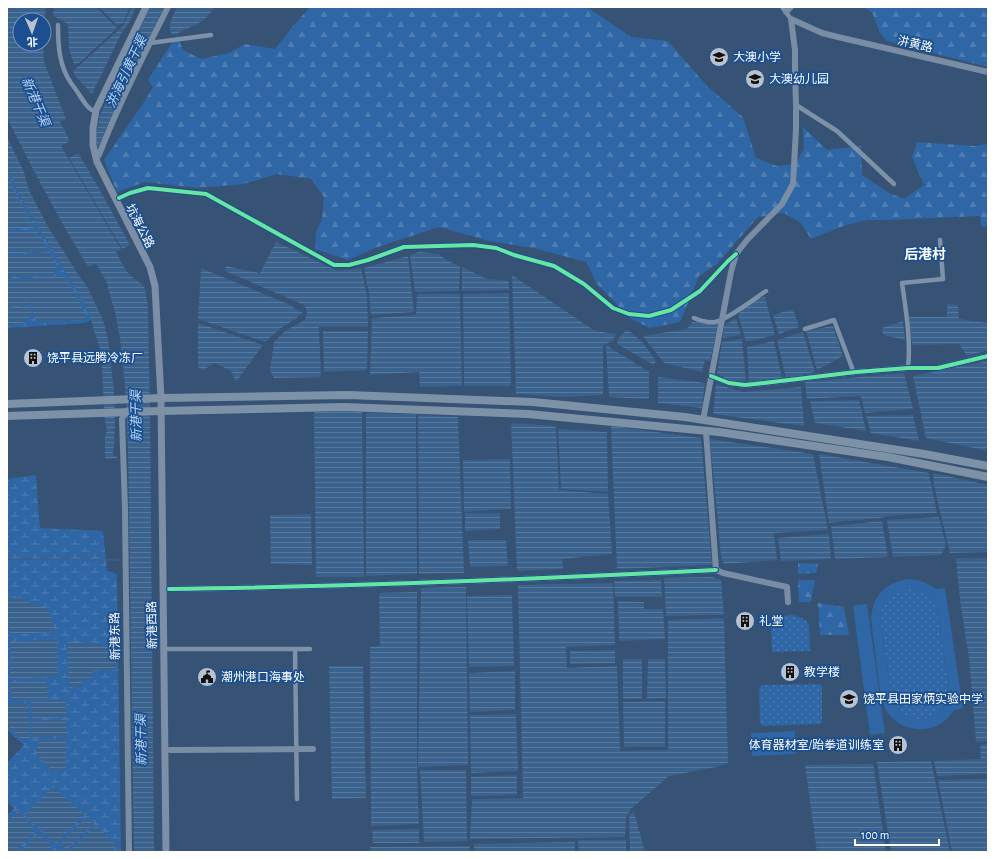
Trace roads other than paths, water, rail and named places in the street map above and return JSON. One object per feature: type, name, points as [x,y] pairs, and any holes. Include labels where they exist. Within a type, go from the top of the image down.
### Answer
[{"type":"highway","points":[[7,404],[161,398],[348,395],[533,402],[685,417],[924,454],[988,466]]},
{"type":"highway","points":[[7,416],[104,413],[122,415],[158,411],[344,407],[528,414],[706,430],[888,457],[988,477]]},
{"type":"highway","points":[[684,428],[685,417]]},
{"type":"highway","points":[[719,432],[720,423]]},
{"type":"main road","name":"坑海公路","points":[[146,7],[96,110],[93,128],[93,145],[97,162],[150,267],[155,286],[161,398]]},
{"type":"main road","name":"新港西路","points":[[161,398],[158,411],[166,852]]},
{"type":"street","points":[[99,155],[106,135],[168,7]]},
{"type":"street","points":[[119,198],[148,188],[206,194],[334,265],[349,265],[404,247],[473,245],[496,248],[514,256],[554,266],[584,284],[613,308],[629,314],[649,316],[672,310],[700,291],[736,254],[747,240],[782,204],[792,184],[796,129],[795,50],[791,19],[784,10],[791,7]]},
{"type":"street","name":"汫黄路","points":[[791,19],[822,33],[838,38],[988,72]]},
{"type":"street","points":[[58,25],[58,45],[62,65],[70,82],[88,108],[92,110]]},
{"type":"street","points":[[150,43],[211,35]]},
{"type":"street","points":[[796,105],[837,131],[894,184]]},
{"type":"street","points":[[908,368],[909,342],[907,314],[902,283],[943,279],[940,240]]},
{"type":"street","points":[[703,420],[731,272],[736,254]]},
{"type":"street","points":[[694,318],[704,322],[723,320],[766,291]]},
{"type":"street","points":[[805,329],[834,320],[854,373]]},
{"type":"street","points":[[711,376],[729,383],[745,385],[764,384],[908,368],[938,368],[988,356]]},
{"type":"street","name":"新港东路","points":[[122,415],[125,524],[129,852]]},
{"type":"street","points":[[706,430],[716,570]]},
{"type":"street","points":[[169,589],[286,588],[716,570],[723,573],[786,587],[788,602]]},
{"type":"street","points":[[168,649],[310,649]]},
{"type":"street","points":[[295,649],[297,799]]},
{"type":"street","points":[[170,750],[313,749]]},
{"type":"water","name":"新港干渠","points":[[7,7],[46,7],[45,12],[12,12],[12,52],[43,52],[44,62],[66,119],[60,122],[70,141],[61,146],[121,249],[116,252],[125,269],[132,277],[144,286],[148,307],[154,852],[134,852],[128,448],[125,384],[120,339],[115,312],[106,281],[96,264],[88,267],[62,223],[7,118]]},
{"type":"water","points":[[54,7],[96,7],[117,28],[79,63],[74,64],[69,49],[68,25],[53,15]]},
{"type":"water","points":[[99,7],[130,7],[123,23],[117,25]]},
{"type":"water","points":[[132,7],[136,7],[129,23],[122,32],[92,94],[76,77],[73,71],[122,27]]},
{"type":"water","name":"汫海引黄干渠","points":[[150,7],[164,7],[98,148],[97,136],[100,115]]},
{"type":"water","points":[[177,7],[215,7],[202,21],[173,35],[170,25]]},
{"type":"water","points":[[7,137],[24,172],[29,190],[47,225],[88,288],[104,323],[108,339],[114,392],[115,424],[113,455],[117,458],[106,459],[105,457],[105,436],[107,431],[105,421],[102,368],[100,349],[91,320],[86,307],[19,194],[7,166]]},
{"type":"water","points":[[78,153],[130,245],[122,249],[69,158]]},
{"type":"water","points":[[7,172],[14,189],[35,226],[33,228],[7,229]]},
{"type":"water","points":[[38,231],[48,249],[46,251],[7,254],[7,232]]},
{"type":"water","points":[[276,242],[338,271],[361,268],[367,295],[368,327],[319,327],[321,377],[274,378],[270,370],[274,342],[285,331],[305,320],[307,312],[304,305],[225,271],[226,266],[260,273]]},
{"type":"water","points":[[49,252],[57,266],[57,271],[54,271],[55,275],[7,277],[7,256]]},
{"type":"water","points":[[419,252],[439,254],[460,267],[459,291],[415,292],[410,255]]},
{"type":"water","points":[[408,256],[414,312],[371,315],[364,268]]},
{"type":"water","points":[[462,267],[487,279],[509,281],[509,290],[462,291]]},
{"type":"water","points":[[201,268],[286,303],[303,313],[281,328],[265,342],[198,319]]},
{"type":"water","points":[[512,275],[595,331],[616,334],[613,341],[603,345],[603,395],[564,397],[516,394]]},
{"type":"water","points":[[62,276],[66,278],[86,317],[84,320],[37,322],[32,307],[29,278]]},
{"type":"water","points":[[27,278],[29,281],[31,301],[29,305],[7,307],[7,279]]},
{"type":"water","points":[[509,293],[511,386],[464,386],[463,294]]},
{"type":"water","points":[[417,294],[460,294],[462,386],[420,387],[419,372],[370,375],[372,318],[416,315]]},
{"type":"water","points":[[765,297],[775,335],[746,342],[738,314],[756,299]]},
{"type":"water","points":[[947,304],[958,305],[959,319],[988,323],[988,350],[967,356],[959,344],[912,345],[909,317],[947,317]]},
{"type":"water","points":[[31,307],[32,315],[23,323],[7,325],[7,308]]},
{"type":"water","points":[[793,309],[799,327],[779,334],[773,315]]},
{"type":"water","points":[[736,318],[741,335],[723,338],[724,326]]},
{"type":"water","points":[[903,321],[905,340],[883,335],[882,328]]},
{"type":"water","points":[[692,322],[718,324],[710,361],[705,360],[702,372],[664,363],[643,336],[687,329]]},
{"type":"water","points":[[198,323],[263,345],[236,382],[231,371],[215,363],[203,370],[198,367]]},
{"type":"water","points":[[833,326],[843,356],[817,370],[806,331]]},
{"type":"water","points":[[627,329],[643,343],[656,361],[654,365],[617,344],[618,339]]},
{"type":"water","points":[[323,331],[368,331],[367,370],[324,372]]},
{"type":"water","points":[[803,332],[815,372],[786,378],[777,340]]},
{"type":"water","points":[[742,339],[746,381],[728,380],[717,373],[722,342]]},
{"type":"water","points":[[774,341],[782,378],[749,382],[747,347]]},
{"type":"water","points":[[606,345],[649,372],[649,399],[609,397]]},
{"type":"water","points":[[988,361],[988,451],[926,438],[913,376]]},
{"type":"water","points":[[904,373],[913,409],[865,413],[861,396],[807,399],[805,382]]},
{"type":"water","points":[[658,377],[705,383],[702,408],[658,403]]},
{"type":"water","points":[[716,384],[744,392],[801,387],[804,426],[713,414]]},
{"type":"water","points":[[859,400],[866,431],[815,423],[810,401]]},
{"type":"water","points":[[314,412],[362,412],[364,577],[316,577]]},
{"type":"water","points":[[366,413],[416,414],[417,574],[366,576]]},
{"type":"water","points":[[418,415],[458,417],[464,573],[419,574]]},
{"type":"water","points":[[913,415],[919,441],[871,433],[866,416]]},
{"type":"water","points":[[511,423],[556,426],[559,490],[608,494],[612,554],[562,559],[563,569],[517,571]]},
{"type":"water","points":[[611,426],[701,438],[712,565],[617,569]]},
{"type":"water","points":[[558,429],[607,432],[608,492],[561,489]]},
{"type":"water","points":[[710,439],[813,454],[828,530],[774,533],[777,560],[724,564],[721,556]]},
{"type":"water","points":[[819,454],[929,473],[937,513],[897,515],[829,523]]},
{"type":"water","points":[[510,459],[511,509],[464,512],[463,460]]},
{"type":"water","points":[[933,473],[988,485],[988,552],[950,553],[934,486]]},
{"type":"water","points":[[465,513],[500,513],[500,529],[465,531]]},
{"type":"water","points":[[311,514],[312,565],[271,564],[270,515]]},
{"type":"water","points":[[939,517],[946,545],[941,555],[893,557],[887,520]]},
{"type":"water","points":[[882,521],[888,557],[835,559],[831,526]]},
{"type":"water","points":[[829,534],[831,559],[781,561],[778,538]]},
{"type":"water","points":[[468,540],[506,540],[508,566],[470,567]]},
{"type":"water","points":[[956,558],[988,558],[988,741],[976,742],[969,658],[960,600]]},
{"type":"water","points":[[712,577],[721,580],[724,615],[666,616],[664,578]]},
{"type":"water","points":[[661,580],[662,597],[615,597],[614,581]]},
{"type":"water","points":[[613,583],[615,645],[566,647],[567,668],[617,666],[620,751],[668,750],[668,620],[724,618],[728,763],[716,767],[669,776],[631,809],[626,817],[625,837],[470,839],[472,799],[523,798],[518,585]]},
{"type":"water","points":[[466,587],[468,765],[418,767],[421,588]]},
{"type":"water","points":[[417,592],[417,770],[419,824],[371,826],[370,647],[380,646],[379,593]]},
{"type":"water","points":[[512,595],[514,666],[469,667],[467,596]]},
{"type":"water","points":[[21,597],[32,604],[48,608],[55,632],[10,634],[7,598]]},
{"type":"water","points":[[618,601],[644,602],[644,609],[663,609],[665,639],[619,641]]},
{"type":"water","points":[[57,639],[58,676],[10,679],[10,642]]},
{"type":"water","points":[[67,641],[116,646],[116,670],[92,670],[91,679],[81,680],[82,686],[69,688]]},
{"type":"water","points":[[615,650],[615,663],[570,664],[570,651]]},
{"type":"water","points":[[623,659],[642,659],[642,699],[623,699]]},
{"type":"water","points":[[648,659],[665,659],[666,698],[647,699]]},
{"type":"water","points":[[329,666],[363,666],[366,798],[332,799]]},
{"type":"water","points":[[515,671],[515,710],[470,712],[469,673]]},
{"type":"water","points":[[46,680],[48,699],[11,701],[10,682]]},
{"type":"water","points":[[66,699],[67,717],[32,719],[31,702]]},
{"type":"water","points":[[665,701],[665,747],[624,747],[623,702]]},
{"type":"water","points":[[28,703],[30,738],[21,739],[7,725],[7,705]]},
{"type":"water","points":[[516,714],[518,771],[471,773],[470,715]]},
{"type":"water","points":[[66,720],[67,735],[32,738],[31,721]]},
{"type":"water","points":[[66,738],[66,770],[53,771],[35,753],[40,740]]},
{"type":"water","points":[[988,744],[988,774],[937,776],[934,761],[981,759],[980,745]]},
{"type":"water","points":[[931,761],[950,852],[891,852],[877,762]]},
{"type":"water","points":[[873,764],[886,852],[817,852],[805,765]]},
{"type":"water","points":[[420,770],[466,770],[467,841],[424,842]]},
{"type":"water","points":[[517,775],[517,795],[471,796],[471,777]]},
{"type":"water","points":[[988,779],[988,852],[952,852],[938,780]]},
{"type":"water","points":[[53,787],[85,815],[56,844],[24,815]]},
{"type":"water","points":[[18,811],[36,831],[14,852],[7,852],[7,822]]},
{"type":"water","points":[[634,812],[645,852],[630,852],[629,815]]},
{"type":"water","points":[[87,817],[94,824],[67,850],[60,844]]},
{"type":"water","points":[[96,825],[117,846],[111,852],[68,852]]},
{"type":"water","points":[[419,829],[419,843],[373,843],[372,830]]},
{"type":"water","points":[[38,833],[53,846],[46,852],[19,852]]},
{"type":"water","points":[[578,840],[626,840],[626,852],[579,852]]},
{"type":"water","points":[[575,842],[575,852],[474,852],[474,844]]},
{"type":"water","points":[[470,846],[470,852],[370,852],[370,847]]},
{"type":"waterway","points":[[7,559],[120,560]]},
{"type":"place","name":"大澳小学","points":[[719,57]]},
{"type":"place","name":"大澳幼儿园","points":[[755,79]]},
{"type":"place","name":"饶平县远腾冷冻厂","points":[[33,358]]},
{"type":"place","name":"礼堂","points":[[745,621]]},
{"type":"place","name":"教学楼","points":[[790,672]]},
{"type":"place","name":"潮州港口海事处","points":[[207,677]]},
{"type":"place","name":"饶平县田家炳实验中学","points":[[849,699]]},
{"type":"place","name":"体育器材室/跆拳道训练室","points":[[898,745]]},
{"type":"district","name":"后港村","points":[[925,255]]}]
